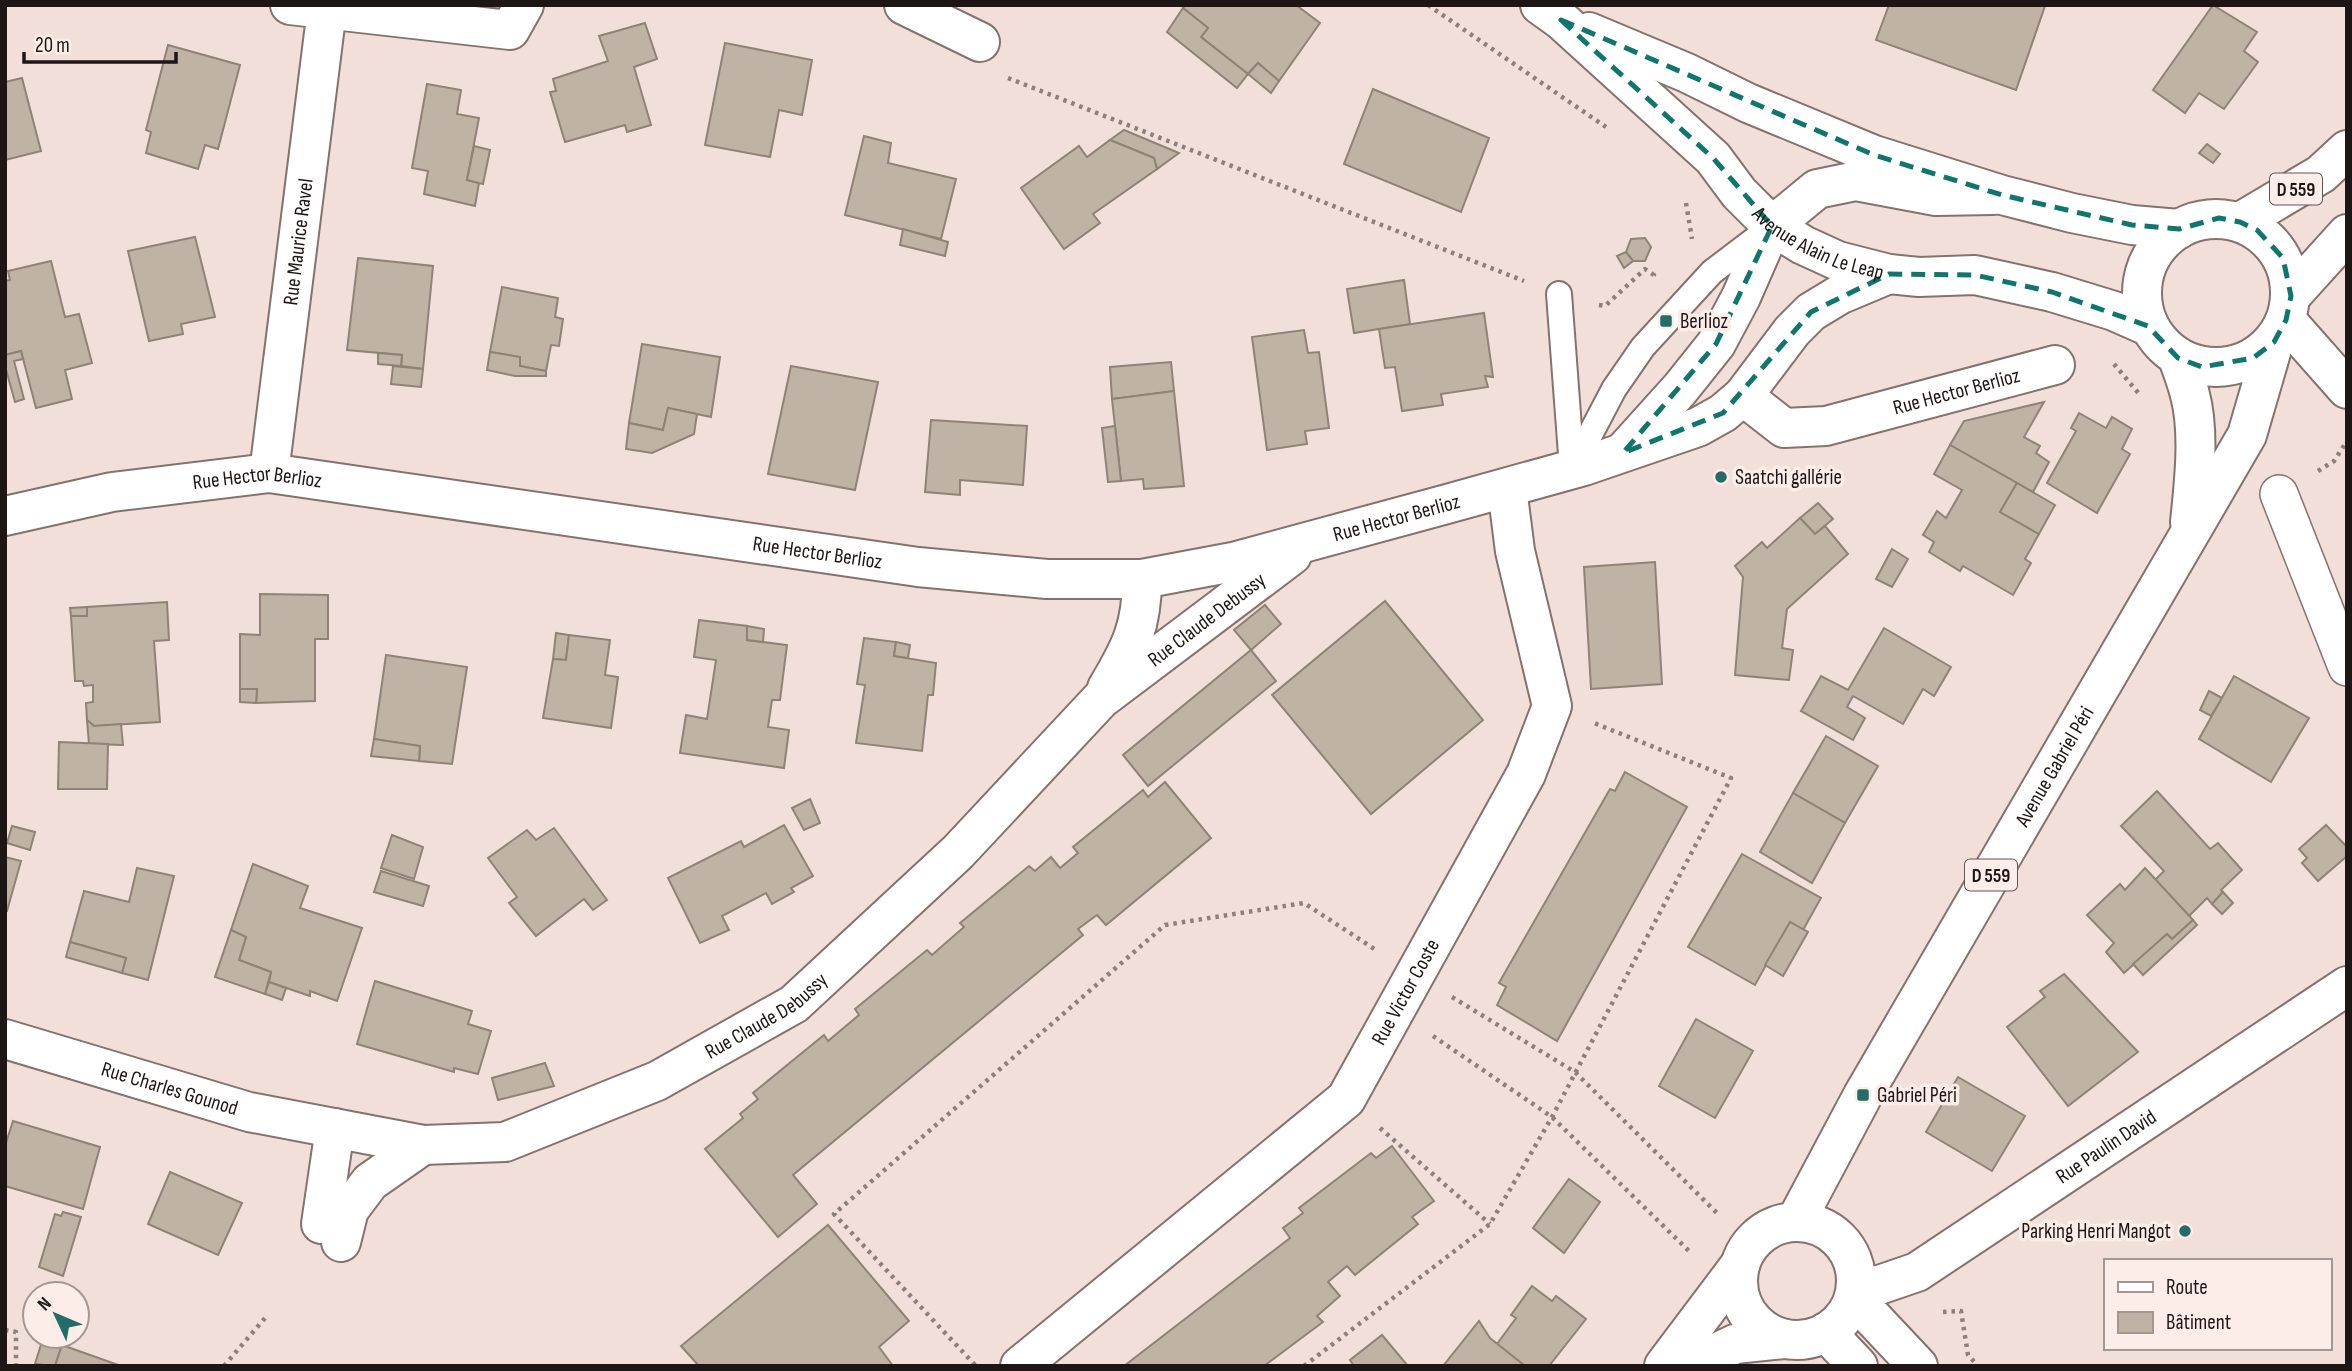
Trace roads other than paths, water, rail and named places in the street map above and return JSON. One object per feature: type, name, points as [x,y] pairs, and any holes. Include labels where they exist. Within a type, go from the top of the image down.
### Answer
[{"type":"street","points":[[308,7],[510,30],[524,5]]},
{"type":"street","points":[[904,5],[980,42]]},
{"type":"street","name":"Rue Maurice Ravel","points":[[269,473],[308,7]]},
{"type":"street","name":"Avenue Alain Le Leap","points":[[1551,13],[1748,103],[1874,155],[2003,195],[2072,213],[2132,225],[2179,229]]},
{"type":"street","name":"Avenue Alain Le Leap","points":[[1551,13],[1713,158],[1739,193],[1772,226],[1803,245],[1838,261],[1889,274],[1919,277],[1975,275],[2052,292],[2115,311],[2148,326]]},
{"type":"street","name":"D 559","points":[[2240,222],[2320,174],[2347,150]]},
{"type":"street","points":[[1623,453],[1716,344],[1772,226],[1817,189],[1856,181],[1936,196],[2003,195]]},
{"type":"street","points":[[2219,218],[2240,222],[2257,230],[2272,243],[2283,258],[2290,277],[2284,319],[2253,358],[2228,367],[2203,367],[2178,358],[2161,344],[2148,326],[2142,304],[2142,282],[2149,261],[2161,242],[2179,229],[2199,221],[2219,218]]},
{"type":"street","name":"D 559","points":[[2284,319],[2347,234]]},
{"type":"street","name":"Rue Hector Berlioz","points":[[5,516],[111,492],[269,473],[918,567],[1047,579],[1142,579],[1233,562],[1507,488],[1698,427],[1723,413],[1743,396],[1792,331],[1811,312],[1839,295],[1889,274]]},
{"type":"street","points":[[2284,319],[2347,389]]},
{"type":"street","name":"Avenue Gabriel Péri","points":[[1796,1221],[1863,1095],[2247,435],[2284,319]]},
{"type":"street","name":"Avenue Gabriel Péri","points":[[2178,358],[2191,396],[2194,430],[2195,472],[2189,531]]},
{"type":"street","name":"Rue Hector Berlioz","points":[[1743,396],[1784,428],[1826,426],[2055,365]]},
{"type":"street","name":"Rue Victor Coste","points":[[1020,1366],[1346,1099],[1526,774],[1552,706],[1515,551],[1507,488]]},
{"type":"street","points":[[2279,494],[2347,667]]},
{"type":"street","name":"Rue Claude Debussy","points":[[335,1128],[423,1145],[505,1142],[657,1081],[794,1004],[958,852],[1101,699],[1312,541]]},
{"type":"street","name":"Rue Claude Debussy","points":[[1101,699],[1127,654],[1141,614],[1142,579]]},
{"type":"street","name":"Rue Paulin David","points":[[1855,1292],[1917,1272],[2347,986]]},
{"type":"street","name":"Rue Charles Gounod","points":[[5,1039],[249,1112],[335,1128]]},
{"type":"street","points":[[335,1128],[331,1233],[370,1182],[423,1145]]},
{"type":"street","points":[[1664,1366],[1761,1233],[1796,1221],[1816,1224],[1834,1233],[1847,1248],[1855,1266],[1855,1292],[1848,1312],[1826,1332],[1814,1338],[1735,1344],[1689,1366]]},
{"type":"street","points":[[1740,1265],[1738,1284],[1742,1303],[1752,1319],[1767,1332],[1785,1339]]},
{"type":"street","points":[[1855,1292],[1918,1366]]},
{"type":"street","points":[[1826,1332],[1858,1366]]},
{"type":"lane","points":[[1572,469],[1614,389],[1643,347],[1712,272],[1772,226]]},
{"type":"lane","points":[[1559,294],[1572,469]]},
{"type":"place","name":"Berlioz","points":[[1666,321]]},
{"type":"place","name":"Saatchi gallérie","points":[[1721,477]]},
{"type":"place","name":"Gabriel Péri","points":[[1863,1095]]},
{"type":"place","name":"Parking Henri Mangot","points":[[2185,1231]]}]
